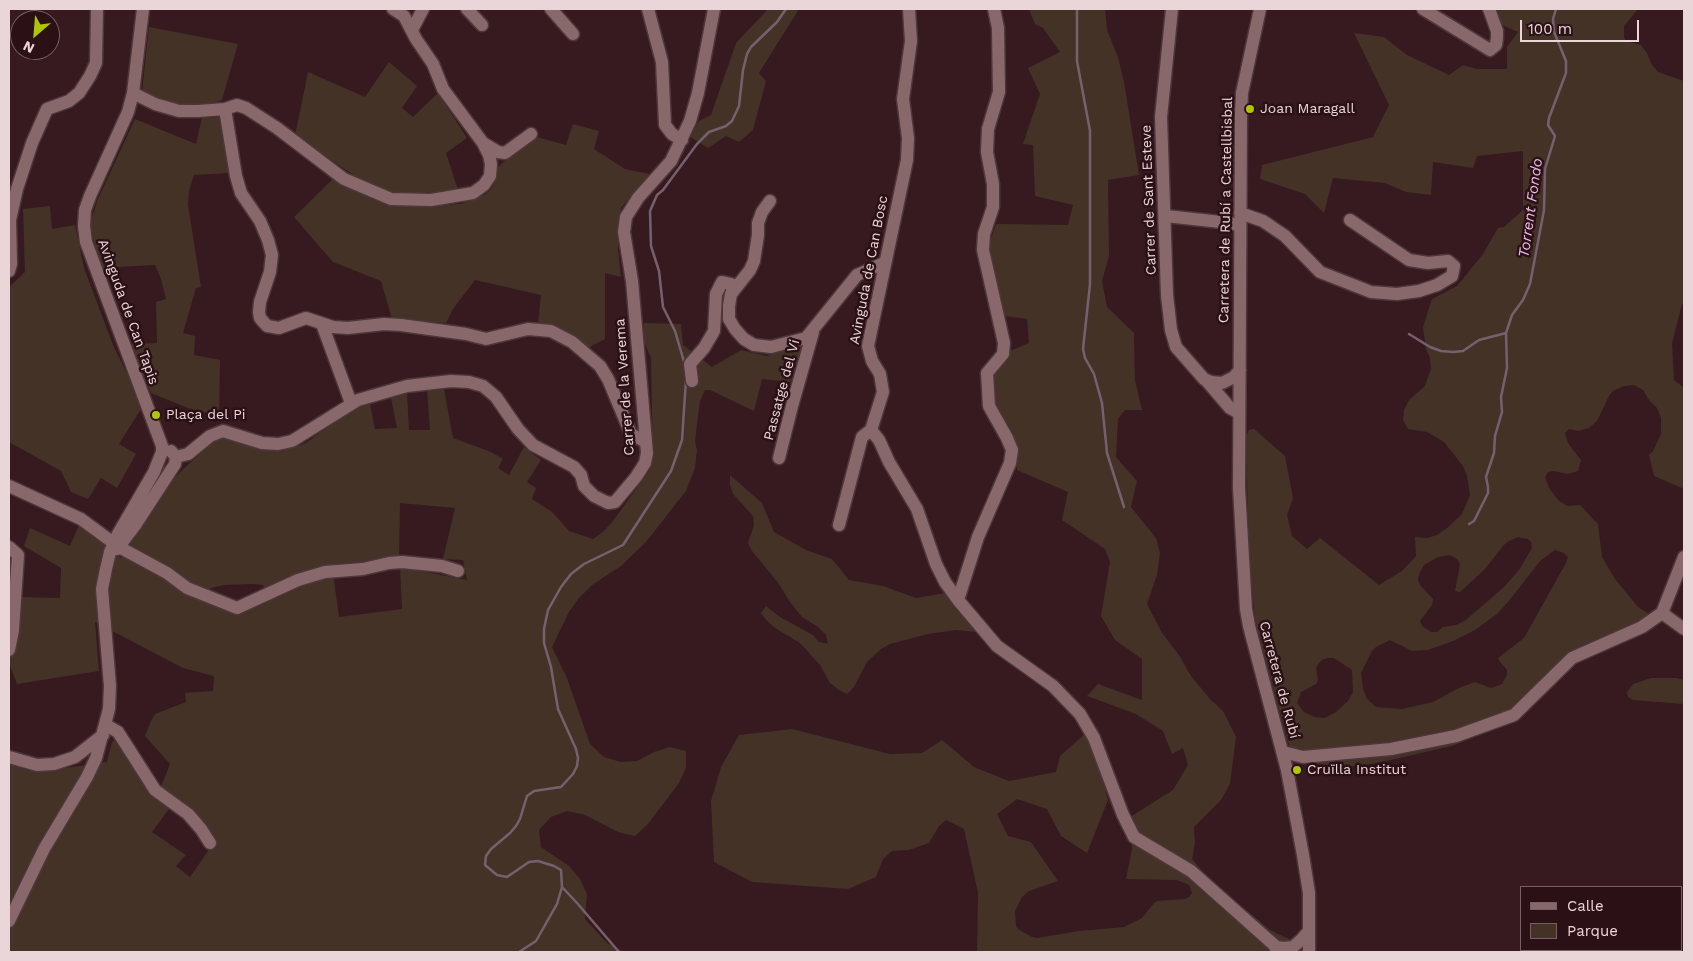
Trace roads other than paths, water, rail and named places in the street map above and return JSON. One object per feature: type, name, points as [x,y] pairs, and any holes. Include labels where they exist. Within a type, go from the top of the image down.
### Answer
[{"type":"street","points":[[9,271],[11,264],[10,220],[17,189],[32,143],[47,109],[69,101],[79,93],[90,76],[96,63],[97,9]]},
{"type":"street","name":"Avinguda de Can Tapis","points":[[143,9],[133,93],[128,112],[117,140],[90,196],[85,210],[84,226],[86,242],[162,446],[160,456]]},
{"type":"street","points":[[133,93],[155,104],[178,111],[225,109],[237,105],[246,108],[277,128],[344,178],[391,199],[431,200],[478,191],[487,181],[492,168],[483,143],[444,89],[433,64],[404,16],[393,9]]},
{"type":"street","points":[[412,30],[422,9]]},
{"type":"street","points":[[467,9],[482,25]]},
{"type":"street","points":[[550,9],[573,34]]},
{"type":"street","points":[[648,9],[662,62],[665,125],[672,134],[682,140]]},
{"type":"street","name":"Carrer de la Verema","points":[[174,461],[188,454],[210,436],[223,431],[262,443],[278,444],[292,441],[358,400],[407,386],[451,381],[469,382],[483,386],[496,396],[518,429],[533,445],[574,467],[581,475],[584,486],[594,496],[608,503],[615,502],[645,463],[647,452],[632,281],[624,232],[626,216],[638,198],[671,161],[682,140],[698,93],[714,9]]},
{"type":"street","name":"Avinguda de Can Bosc","points":[[839,525],[862,437],[871,430],[883,392],[880,374],[872,361],[868,346],[906,160],[908,138],[904,99],[911,41],[909,9]]},
{"type":"street","points":[[958,600],[978,537],[1010,463],[1012,450],[989,406],[987,373],[1003,354],[1004,343],[983,250],[984,234],[993,207],[993,184],[986,152],[988,129],[999,92],[998,28],[994,9]]},
{"type":"street","name":"Carrer de Sant Esteve","points":[[1172,9],[1161,117],[1171,330],[1176,347],[1230,408],[1240,404]]},
{"type":"street","name":"Carretera de Rubí a Castellbisbal","points":[[1240,404],[1242,93],[1260,9]]},
{"type":"street","points":[[1431,11],[1490,50],[1496,45],[1498,38],[1489,9]]},
{"type":"street","points":[[225,109],[236,176],[241,193],[257,216],[272,256],[269,278],[260,302],[260,318],[267,326],[275,329],[306,318],[339,328],[401,325],[466,334],[486,339],[528,329],[544,330],[558,334],[583,350],[600,366],[608,379],[632,434],[646,442]]},
{"type":"street","points":[[483,143],[498,152],[505,153],[531,134]]},
{"type":"street","points":[[770,201],[762,212],[758,223],[754,260],[750,270],[733,292],[728,306],[729,319],[734,330],[754,345],[770,348],[806,338],[857,275],[884,263]]},
{"type":"street","points":[[1240,213],[1263,221],[1285,236],[1320,272],[1371,292],[1397,294],[1419,291],[1438,285],[1452,276],[1454,266],[1448,261],[1428,263],[1409,260],[1350,220]]},
{"type":"street","points":[[1166,216],[1230,223],[1240,226]]},
{"type":"street","points":[[692,381],[690,364],[704,348],[714,331],[716,294],[722,282],[731,284],[733,292]]},
{"type":"street","points":[[322,324],[351,404]]},
{"type":"street","name":"Passatge del Vi","points":[[779,458],[814,330]]},
{"type":"street","points":[[1204,379],[1222,383],[1234,377],[1240,370]]},
{"type":"street","points":[[1217,382],[1233,393],[1240,404]]},
{"type":"street","name":"Carretera de Rubí","points":[[1240,404],[1240,488],[1246,609],[1287,770],[1309,894],[1309,930],[1294,950]]},
{"type":"street","points":[[871,430],[879,440],[889,462],[917,509],[936,564],[945,582],[958,600],[997,646],[1053,686],[1080,714],[1094,738],[1123,815],[1134,837],[1191,871],[1294,950]]},
{"type":"street","points":[[9,921],[44,849],[87,777],[96,758],[105,730],[109,709],[110,686],[102,589],[106,568],[128,515],[154,472],[160,456],[171,451],[174,461],[136,524],[116,545]]},
{"type":"street","points":[[9,486],[71,514],[116,545],[167,573],[187,588],[237,608],[298,580],[325,572],[363,569],[402,562],[442,566],[458,570]]},
{"type":"street","points":[[9,547],[18,555],[13,630],[9,650]]},
{"type":"street","points":[[1283,752],[1304,756],[1390,749],[1456,736],[1514,715],[1572,658],[1642,627],[1662,613],[1684,558]]},
{"type":"street","points":[[1662,613],[1684,629]]},
{"type":"street","points":[[9,757],[37,765],[54,764],[74,757],[105,730],[118,732],[155,790],[188,814],[210,843]]},
{"type":"street","points":[[1287,770],[1295,760],[1304,756]]},
{"type":"waterway","points":[[685,365],[675,331],[663,307],[659,271],[651,246],[650,211],[657,195],[663,190],[697,144],[709,132],[726,126],[732,121],[739,106],[743,70],[747,54],[751,47],[777,22],[786,9]]},
{"type":"waterway","points":[[1077,9],[1077,61],[1090,131],[1090,284],[1083,349],[1085,358],[1094,374],[1102,403],[1107,453],[1124,507]]},
{"type":"waterway","name":"Torrent Fondo","points":[[1469,524],[1474,521],[1488,493],[1486,477],[1494,453],[1495,436],[1502,412],[1501,397],[1507,368],[1506,333],[1512,315],[1523,300],[1530,284],[1544,210],[1545,169],[1555,136],[1548,125],[1549,118],[1566,73],[1566,61],[1554,32],[1553,19],[1556,9]]},
{"type":"waterway","points":[[1409,334],[1430,347],[1441,351],[1453,352],[1463,351],[1479,340],[1506,333]]},
{"type":"waterway","points":[[519,952],[536,941],[557,904],[562,887],[561,870],[538,861],[529,862],[507,877],[497,875],[485,865],[486,856],[516,826],[527,796],[534,791],[561,787],[573,774],[578,758],[576,749],[558,709],[551,667],[544,643],[544,629],[548,610],[571,574],[584,564],[623,545],[671,471],[682,440],[686,380]]},
{"type":"waterway","points":[[562,887],[619,952]]},
{"type":"place","name":"Joan Maragall","points":[[1250,109]]},
{"type":"place","name":"Plaça del Pi","points":[[156,415]]},
{"type":"place","name":"Cruïlla Institut","points":[[1297,770]]}]
